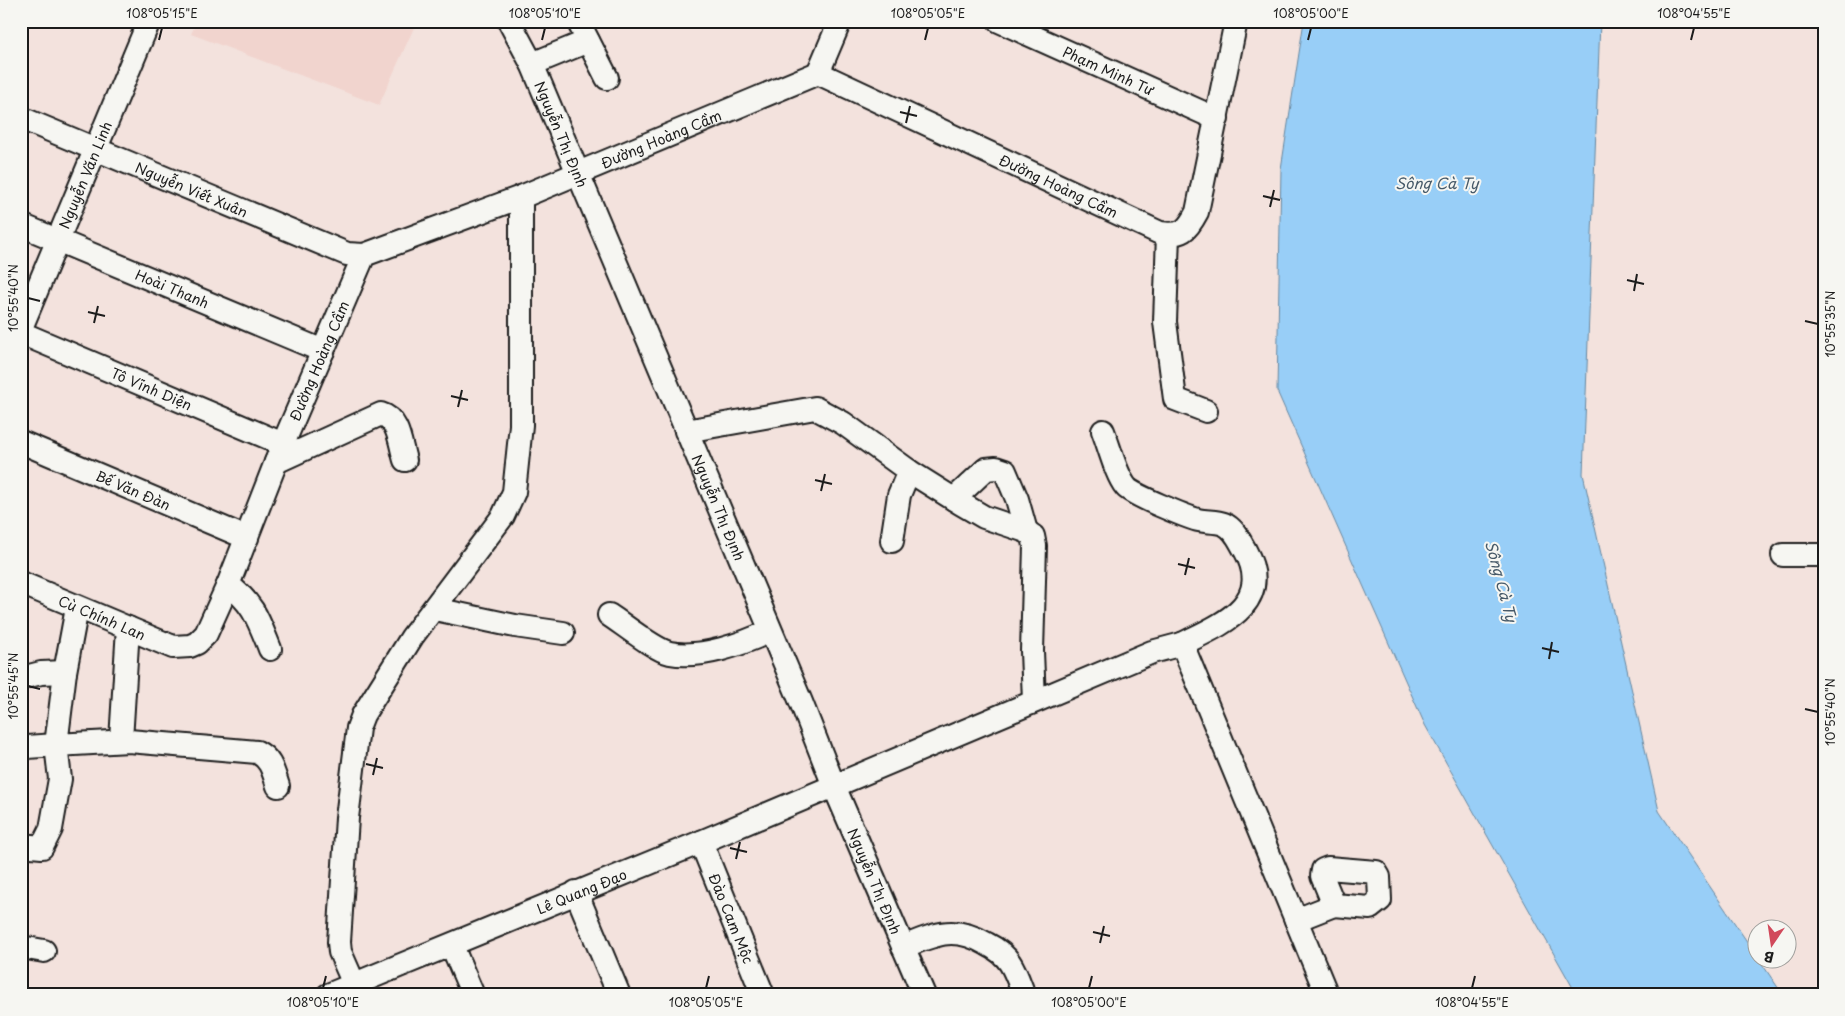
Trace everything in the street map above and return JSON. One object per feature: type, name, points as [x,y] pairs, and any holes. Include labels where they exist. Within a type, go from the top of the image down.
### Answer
[{"type":"street","name":"Nguyễn Văn Linh","points":[[21,328],[149,21]]},
{"type":"street","name":"Nguyễn Thị Định","points":[[509,21],[532,64],[834,786],[924,995]]},
{"type":"street","points":[[818,73],[840,21]]},
{"type":"street","name":"Phạm Minh Tư","points":[[999,21],[1217,119]]},
{"type":"street","points":[[1206,411],[1175,399],[1165,322],[1178,231],[1197,212],[1236,21]]},
{"type":"street","points":[[532,64],[583,31],[607,78]]},
{"type":"street","name":"Đường Hoàng Cầm","points":[[182,648],[197,643],[206,634],[364,255],[521,197],[818,73],[1160,233],[1178,231]]},
{"type":"street","name":"Nguyễn Viết Xuân","points":[[21,118],[346,254],[364,255]]},
{"type":"street","points":[[354,984],[340,952],[339,942],[347,818],[358,728],[373,697],[412,636],[435,609],[504,516],[514,492],[521,425],[521,197]]},
{"type":"street","name":"Hoài Thanh","points":[[21,225],[323,352]]},
{"type":"street","name":"Tô Vĩnh Diện","points":[[21,333],[280,453]]},
{"type":"street","points":[[686,431],[815,408],[843,423],[909,471],[984,517],[1026,531],[1033,536],[1035,546],[1032,651],[1034,701]]},
{"type":"street","points":[[280,453],[381,414],[388,416],[394,422],[405,460]]},
{"type":"street","name":"Lê Quang Đạo","points":[[328,995],[452,946],[576,892],[701,842],[1152,652],[1182,644],[1229,621],[1241,609],[1250,593],[1254,578],[1251,562],[1234,530],[1224,524],[1196,520],[1135,494],[1126,487],[1103,431]]},
{"type":"street","name":"Bế Văn Đàn","points":[[21,442],[247,538]]},
{"type":"street","points":[[954,499],[986,469],[996,468],[1005,471],[1017,499],[1026,531]]},
{"type":"street","points":[[892,542],[899,495],[909,471]]},
{"type":"street","points":[[1783,555],[1824,555]]},
{"type":"street","name":"Cù Chính Lan","points":[[21,583],[77,608],[174,647],[182,648]]},
{"type":"street","points":[[228,585],[243,595],[253,608],[270,650]]},
{"type":"street","points":[[21,845],[42,847],[51,829],[60,779],[56,745],[65,672],[77,608]]},
{"type":"street","points":[[435,609],[516,626],[563,633]]},
{"type":"street","points":[[609,615],[670,653],[702,652],[725,648],[770,631]]},
{"type":"street","points":[[121,740],[128,628]]},
{"type":"street","points":[[1182,644],[1327,995]]},
{"type":"street","points":[[21,678],[41,673],[65,672]]},
{"type":"street","points":[[21,751],[27,747],[121,740],[256,752],[265,756],[271,765],[278,786]]},
{"type":"street","name":"Đào Cam Mộc","points":[[701,842],[763,995]]},
{"type":"street","points":[[576,892],[619,995]]},
{"type":"street","points":[[1296,920],[1334,905]]},
{"type":"street","points":[[903,947],[934,934],[953,931],[975,937],[995,949],[1010,962],[1024,995]]},
{"type":"street","points":[[452,946],[473,995]]},
{"type":"street","points":[[21,947],[44,951]]},
{"type":"shaded area","points":[[197,21],[417,21],[379,105],[191,34]]},
{"type":"water","name":"Sông Cà Ty","points":[[1304,21],[1600,21],[1583,474],[1659,811],[1748,943],[1748,968],[1765,968],[1783,995],[1577,995],[1425,725],[1277,391],[1281,169]]}]
